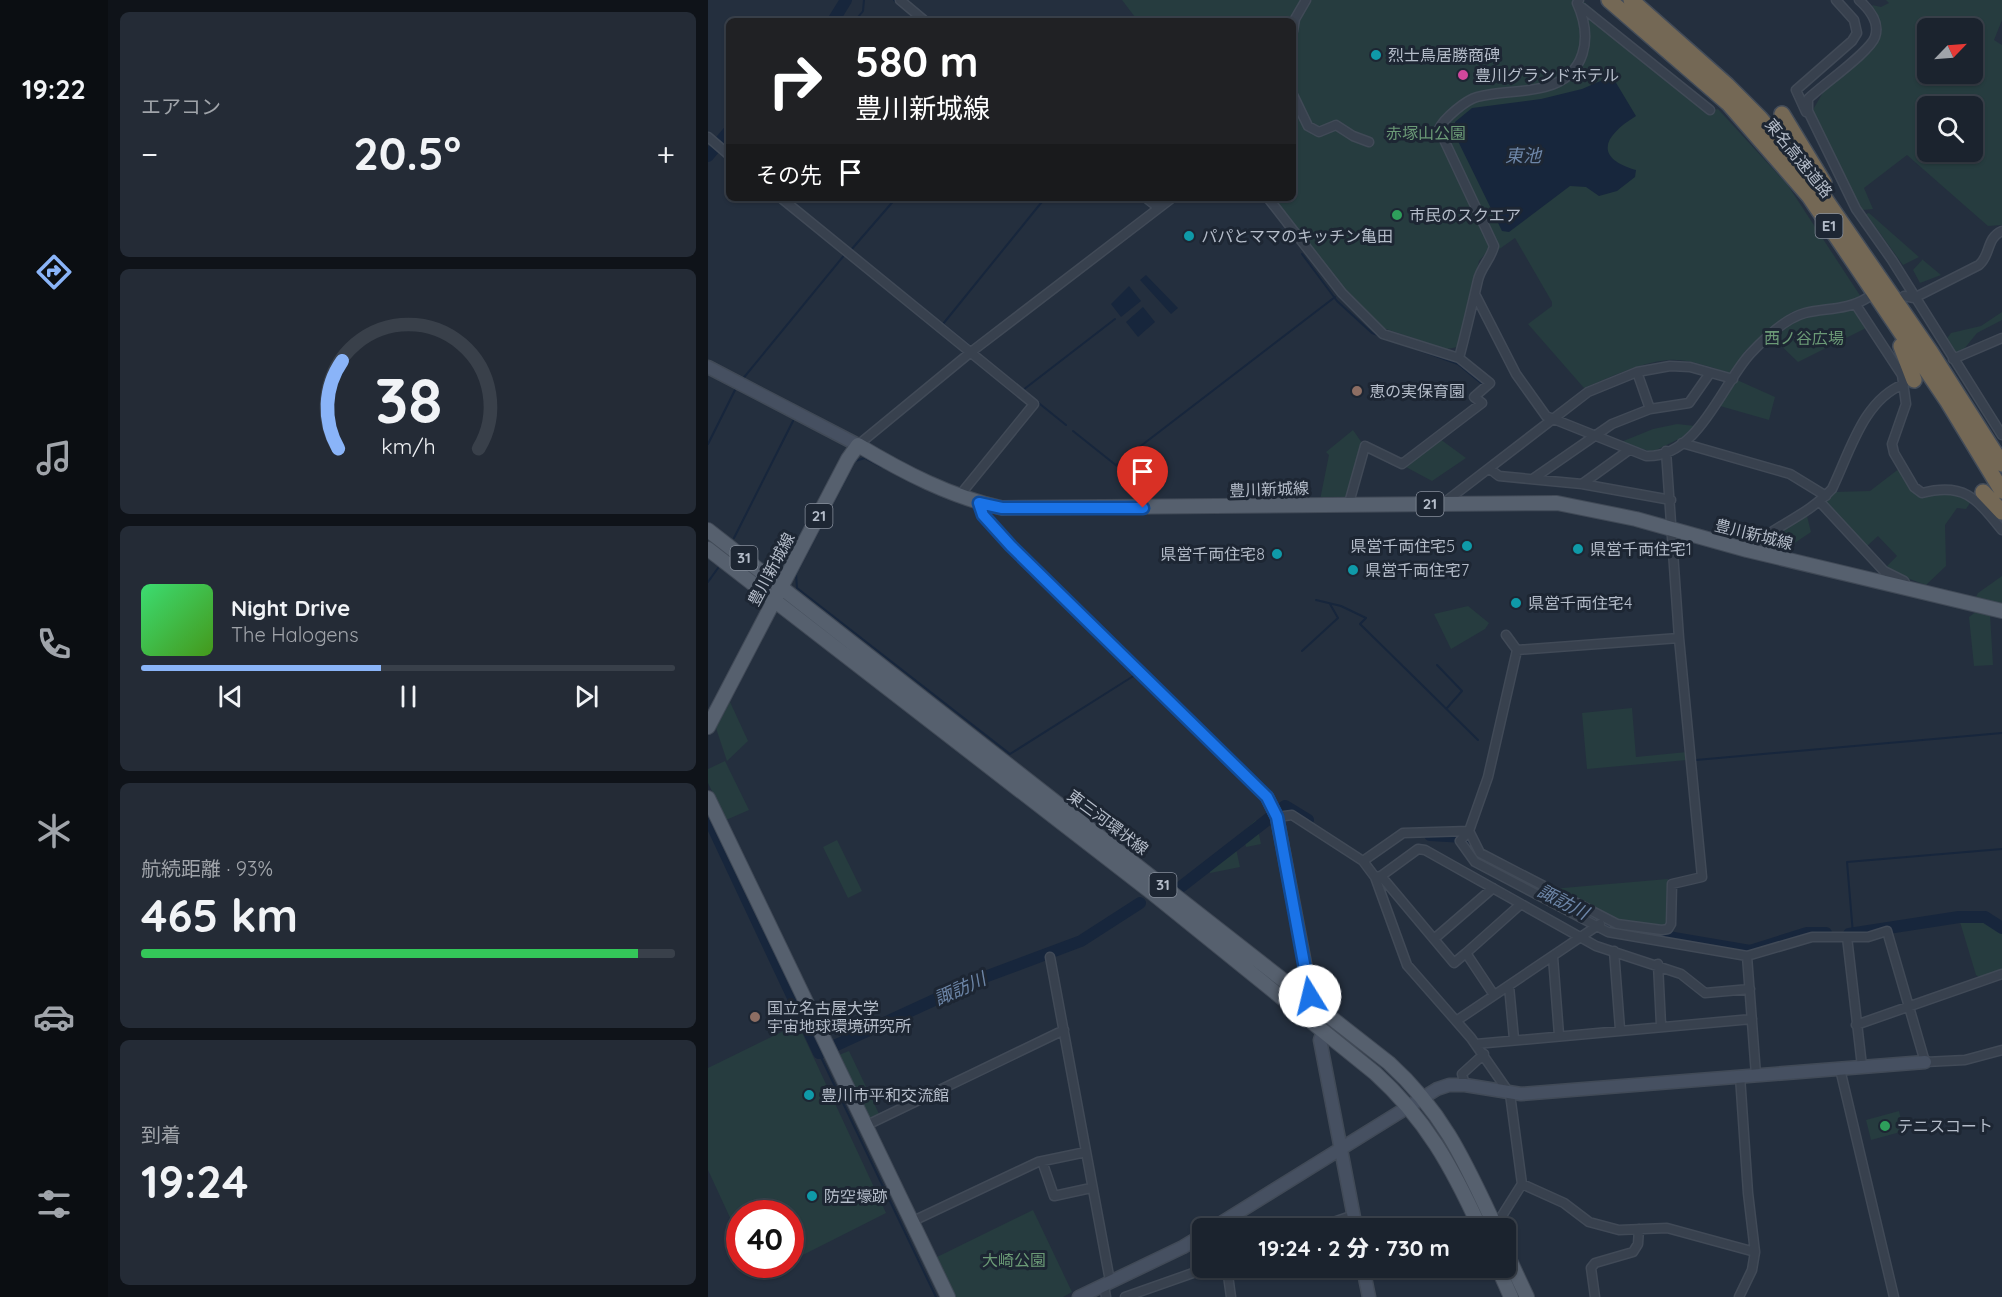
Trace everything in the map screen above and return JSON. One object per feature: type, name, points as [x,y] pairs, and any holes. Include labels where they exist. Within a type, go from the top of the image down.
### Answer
[{"type":"highway","name":"東名高速道路","points":[[1609,0],[1684,62],[1755,131],[1809,196],[1948,402],[2002,491]]},
{"type":"highway","name":"東名高速道路","points":[[1631,0],[1693,53],[1760,118],[1812,180],[1930,351],[2002,464]]},
{"type":"highway","points":[[1782,114],[1811,160],[1853,239]]},
{"type":"highway","points":[[1882,304],[1909,382]]},
{"type":"highway","points":[[1983,492],[2002,512]]},
{"type":"main road","name":"豊川新城線","points":[[708,727],[773,599],[848,459],[858,445],[927,482],[979,503],[1002,508],[1348,503],[1557,503],[2002,611]]},
{"type":"main road","name":"東三河環状線","points":[[708,530],[1389,1064],[1423,1097],[1452,1136],[1486,1218]]},
{"type":"main road","name":"東三河環状線","points":[[708,549],[1151,892],[1323,1031],[1409,1105],[1433,1137],[1484,1218]]},
{"type":"main road","points":[[708,798],[948,1297]]},
{"type":"main road","points":[[1516,1273],[1527,1297]]},
{"type":"main road","points":[[1502,1278],[1511,1297]]},
{"type":"street","points":[[900,0],[921,18]]},
{"type":"street","points":[[1296,18],[1306,0]]},
{"type":"street","points":[[1836,0],[1854,20],[1857,33],[1852,41],[1796,90],[1856,209],[1892,260],[1953,359],[1981,398],[2002,435]]},
{"type":"street","points":[[1814,128],[1807,105],[1808,99],[1868,47],[1876,35],[1876,27],[1870,10],[1859,0]]},
{"type":"street","points":[[1576,1],[1710,110]]},
{"type":"street","points":[[1459,358],[1476,296],[1478,279],[1492,255],[1494,246],[1439,129],[1443,122],[1473,98],[1545,87],[1575,70],[1583,56],[1586,42],[1582,15],[1576,1]]},
{"type":"street","points":[[1296,102],[1308,126],[1319,132],[1336,125],[1353,136],[1369,142]]},
{"type":"street","points":[[710,139],[726,152]]},
{"type":"street","points":[[785,201],[1034,404],[960,495]]},
{"type":"street","points":[[1150,201],[1159,208]]},
{"type":"street","points":[[708,367],[858,445],[971,352],[1168,201]]},
{"type":"street","points":[[1270,201],[1342,293],[1383,334],[1459,358],[1490,383],[1473,397],[1482,404],[1402,464],[1365,446],[1348,503]]},
{"type":"street","points":[[1904,296],[1914,297],[1979,265],[1984,261],[1991,239],[2002,231]]},
{"type":"street","points":[[1476,296],[1522,383],[1546,416],[1629,450],[1654,456],[1682,443],[1701,426],[1749,355],[1794,316],[1856,305],[1867,298]]},
{"type":"street","points":[[1856,305],[1909,382]]},
{"type":"street","points":[[1953,359],[2002,338]]},
{"type":"street","points":[[1442,504],[1587,392],[1638,372],[1670,366],[1690,367],[1733,379]]},
{"type":"street","points":[[1638,372],[1650,409]]},
{"type":"street","points":[[1534,478],[1612,424],[1650,409],[1689,403],[1710,373]]},
{"type":"street","points":[[1747,550],[1764,535],[1801,516],[1823,499],[1832,489],[1872,407],[1884,393],[1909,382]]},
{"type":"street","points":[[1909,382],[1906,404],[1892,444],[1894,453],[1914,487],[1922,493],[1935,488],[1963,492],[1976,500],[2002,530]]},
{"type":"street","points":[[1682,443],[1790,474],[1823,499],[1884,571],[1906,582],[1908,588]]},
{"type":"street","points":[[1582,484],[1629,450]]},
{"type":"street","points":[[1469,831],[1483,856],[1617,924],[1668,929],[1671,924],[1672,884],[1702,877],[1679,638],[1666,451]]},
{"type":"street","points":[[1490,469],[1499,476],[1582,484],[1671,500]]},
{"type":"street","points":[[979,503],[983,515],[1011,546],[1267,797],[1277,817],[1310,1000]]},
{"type":"street","points":[[1506,635],[1517,650],[1488,777],[1469,831],[1460,841],[1475,862],[1608,932],[1747,956],[1812,937],[1868,937],[1887,931],[1925,1062]]},
{"type":"street","points":[[1517,650],[1679,638]]},
{"type":"street","points":[[1277,817],[1292,815],[1364,861],[1454,963],[1521,904]]},
{"type":"street","points":[[1364,861],[1403,833],[1469,831]]},
{"type":"street","points":[[1378,877],[1418,849],[1582,938],[1614,951],[1658,964],[1688,977],[1705,993],[1750,989]]},
{"type":"street","points":[[1378,877],[1401,955],[1484,1054],[1510,1094],[1522,1184],[1501,1218]]},
{"type":"street","points":[[1434,939],[1493,888]]},
{"type":"street","points":[[1456,1021],[1608,919]]},
{"type":"street","points":[[1847,938],[1862,1066]]},
{"type":"street","points":[[1614,951],[1620,1029]]},
{"type":"street","points":[[1466,953],[1494,995]]},
{"type":"street","points":[[1747,956],[1756,1075]]},
{"type":"street","points":[[1050,957],[1086,1152],[1107,1288]]},
{"type":"street","points":[[1552,957],[1559,1035]]},
{"type":"street","points":[[1658,964],[1661,1025]]},
{"type":"street","points":[[1856,1025],[2002,974]]},
{"type":"street","points":[[1509,986],[1514,1039]]},
{"type":"street","points":[[1476,1044],[1661,1025],[1752,1019]]},
{"type":"street","points":[[866,1126],[1064,1030]]},
{"type":"street","points":[[1323,1031],[1320,1040],[1354,1218]]},
{"type":"street","points":[[1231,1218],[1409,1105],[1449,1085],[1465,1085],[1510,1094],[1965,1060],[2002,1050]]},
{"type":"street","points":[[1465,1085],[1462,1074],[1484,1054]]},
{"type":"street","points":[[1840,1069],[1894,1297]]},
{"type":"street","points":[[1739,1297],[1752,1270],[1755,1252],[1748,1193],[1740,1076]]},
{"type":"street","points":[[911,1222],[1042,1161],[1086,1152]]},
{"type":"street","points":[[1042,1161],[1054,1196],[1091,1188]]},
{"type":"street","points":[[1522,1184],[1564,1203],[1589,1222],[1619,1230],[1667,1228],[1755,1252]]},
{"type":"street","points":[[1345,1218],[1354,1215]]},
{"type":"street","points":[[1592,1296],[1591,1268],[1595,1263],[1633,1252],[1638,1244],[1639,1228]]},
{"type":"street","points":[[1079,1297],[1107,1288],[1192,1241]]},
{"type":"street","points":[[1125,1297],[1192,1273]]},
{"type":"street","points":[[1228,1278],[1231,1297]]},
{"type":"street","points":[[1365,1278],[1369,1297]]},
{"type":"green space","name":"赤塚山公園","points":[[1122,0],[1582,0],[1713,110],[1718,109],[1787,184],[1863,300],[1792,312],[1745,351],[1731,373],[1691,362],[1668,360],[1636,367],[1584,388],[1528,324],[1552,306],[1552,302],[1515,238],[1498,250],[1489,250],[1479,261],[1458,347],[1446,349],[1383,328],[1345,292],[1273,201],[1296,201],[1296,18],[1136,18]]},
{"type":"green space","points":[[1886,0],[2002,0],[2002,20],[1994,40],[2002,45],[2002,225],[1988,226],[1907,155],[1864,188],[1873,209],[1862,210],[1811,113],[1825,89],[1875,43],[1880,28],[1872,5],[1881,7],[1889,3]]},
{"type":"green space","points":[[1869,213],[1919,257],[1903,265],[1866,214]]},
{"type":"green space","points":[[1923,259],[1941,275],[1920,283],[1913,270]]},
{"type":"green space","name":"西ノ谷広場","points":[[1852,309],[1857,311],[1866,328],[1798,362],[1774,339],[1794,320]]},
{"type":"green space","points":[[2002,312],[2002,320],[1977,333],[1964,349],[1955,354],[1945,341],[1951,333],[1981,326]]},
{"type":"green space","points":[[1737,380],[1775,397],[1769,420],[1720,406]]},
{"type":"green space","points":[[1677,424],[1695,426],[1683,437],[1652,452],[1621,442],[1653,429]]},
{"type":"green space","points":[[1353,430],[1362,443],[1346,499],[1320,500],[1329,455],[1326,452]]},
{"type":"green space","points":[[1440,439],[1466,458],[1432,481],[1404,466]]},
{"type":"green space","points":[[1900,468],[1912,490],[1936,490],[1967,497],[1970,503],[1966,509],[1957,508],[1945,525],[1946,566],[1926,585],[1886,567],[1897,556],[1878,536],[1867,546],[1825,501],[1834,492],[1870,491]]},
{"type":"green space","points":[[1807,516],[1811,532],[1781,552],[1761,546],[1760,542],[1766,537]]},
{"type":"green space","points":[[2002,576],[2002,604],[1976,597],[1978,593]]},
{"type":"green space","points":[[1468,606],[1489,623],[1485,629],[1451,649],[1434,614]]},
{"type":"green space","points":[[1977,611],[1990,614],[1993,665],[1974,666],[1969,617]]},
{"type":"green space","points":[[730,702],[748,741],[727,761],[716,728]]},
{"type":"green space","points":[[1632,708],[1636,757],[1687,752],[1687,760],[1587,769],[1582,713]]},
{"type":"green space","points":[[725,761],[749,810],[726,820],[708,783],[708,769]]},
{"type":"green space","points":[[1256,820],[1261,844],[1246,847],[1245,842],[1235,844],[1240,867],[1210,873],[1207,863]]},
{"type":"green space","points":[[837,840],[862,891],[848,898],[823,847]]},
{"type":"green space","points":[[1668,879],[1667,927],[1617,921],[1551,889]]},
{"type":"green space","points":[[1962,919],[1982,920],[2002,930],[2002,970],[1980,978],[1976,975],[1960,922]]},
{"type":"green space","points":[[798,1024],[886,1213],[804,1254],[804,1200],[726,1200],[726,1209],[708,1170],[708,1068]]},
{"type":"green space","points":[[849,1051],[880,1116],[870,1121],[839,1055]]},
{"type":"green space","name":"テニスコート","points":[[1899,1111],[1904,1131],[1871,1140],[1866,1120]]},
{"type":"green space","name":"大崎公園","points":[[1033,1210],[1072,1292],[1063,1297],[953,1297],[935,1258]]},
{"type":"water","name":"東池","points":[[1612,76],[1636,116],[1625,123],[1611,138],[1608,152],[1622,165],[1636,170],[1635,177],[1617,191],[1599,196],[1586,187],[1570,186],[1509,232],[1502,231],[1455,135],[1455,122],[1472,108],[1541,99],[1582,89]]},
{"type":"water","points":[[1146,275],[1178,308],[1171,314],[1140,280]]},
{"type":"water","points":[[1129,286],[1141,301],[1121,317],[1111,304]]},
{"type":"water","points":[[1143,307],[1155,322],[1138,337],[1126,322]]},
{"type":"waterway","points":[[835,18],[846,0]]},
{"type":"waterway","points":[[857,18],[863,11],[864,0]]},
{"type":"waterway","points":[[894,0],[899,4]]},
{"type":"waterway","points":[[708,156],[726,135]]},
{"type":"waterway","points":[[792,201],[795,204]]},
{"type":"waterway","points":[[851,250],[893,201]]},
{"type":"waterway","points":[[943,324],[1043,201]]},
{"type":"waterway","points":[[741,381],[846,253]]},
{"type":"waterway","points":[[1302,254],[1337,301],[1372,333],[1458,364],[1481,383]]},
{"type":"waterway","points":[[888,280],[937,320]]},
{"type":"waterway","points":[[1116,465],[1335,297]]},
{"type":"waterway","points":[[1023,390],[1115,319]]},
{"type":"waterway","points":[[944,325],[970,346]]},
{"type":"waterway","points":[[708,444],[736,388]]},
{"type":"waterway","points":[[1035,400],[1066,425]]},
{"type":"waterway","points":[[734,538],[793,421]]},
{"type":"waterway","points":[[1073,431],[1127,474]]},
{"type":"waterway","points":[[882,467],[865,458],[855,461],[796,574],[797,588],[1010,754],[1135,675]]},
{"type":"waterway","points":[[708,582],[718,568]]},
{"type":"waterway","points":[[1316,600],[1341,606],[1366,618],[1360,624],[1478,740]]},
{"type":"waterway","points":[[1302,651],[1338,618],[1330,604]]},
{"type":"waterway","points":[[1437,665],[1462,691],[1447,708]]},
{"type":"waterway","points":[[1696,760],[2002,733]]},
{"type":"waterway","name":"諏訪川","points":[[1182,886],[1285,806],[1308,820]]},
{"type":"waterway","name":"諏訪川","points":[[708,817],[819,1053],[982,978],[1081,941],[1140,903]]},
{"type":"waterway","name":"諏訪川","points":[[1430,835],[1465,837],[1479,860],[1615,928],[1750,951],[1807,933],[1826,933]]},
{"type":"waterway","points":[[1853,934],[1847,862],[2002,849]]},
{"type":"waterway","name":"諏訪川","points":[[1849,934],[1959,917],[1985,917],[2002,928]]},
{"type":"waterway","points":[[819,1053],[936,1297]]},
{"type":"place","name":"烈士鳥居勝商碑","points":[[1376,55]]},
{"type":"place","name":"豊川グランドホテル","points":[[1463,75]]},
{"type":"place","name":"市民のスクエア","points":[[1397,215]]},
{"type":"place","name":"パパとママのキッチン亀田","points":[[1189,236]]},
{"type":"place","name":"恵の実保育園","points":[[1357,391]]},
{"type":"place","name":"県営千両住宅5","points":[[1467,546]]},
{"type":"place","name":"県営千両住宅1","points":[[1578,549]]},
{"type":"place","name":"県営千両住宅8","points":[[1277,554]]},
{"type":"place","name":"県営千両住宅7","points":[[1353,570]]},
{"type":"place","name":"県営千両住宅4","points":[[1516,603]]},
{"type":"place","name":"国立名古屋大学 宇宙地球環境研究所","points":[[755,1017]]},
{"type":"place","name":"豊川市平和交流館","points":[[809,1095]]},
{"type":"place","name":"テニスコート","points":[[1885,1126]]},
{"type":"place","name":"防空壕跡","points":[[812,1196]]},
{"type":"route","points":[[1143,508],[1002,508],[979,503],[983,515],[1011,546],[1267,797],[1277,817],[1310,996]]}]
